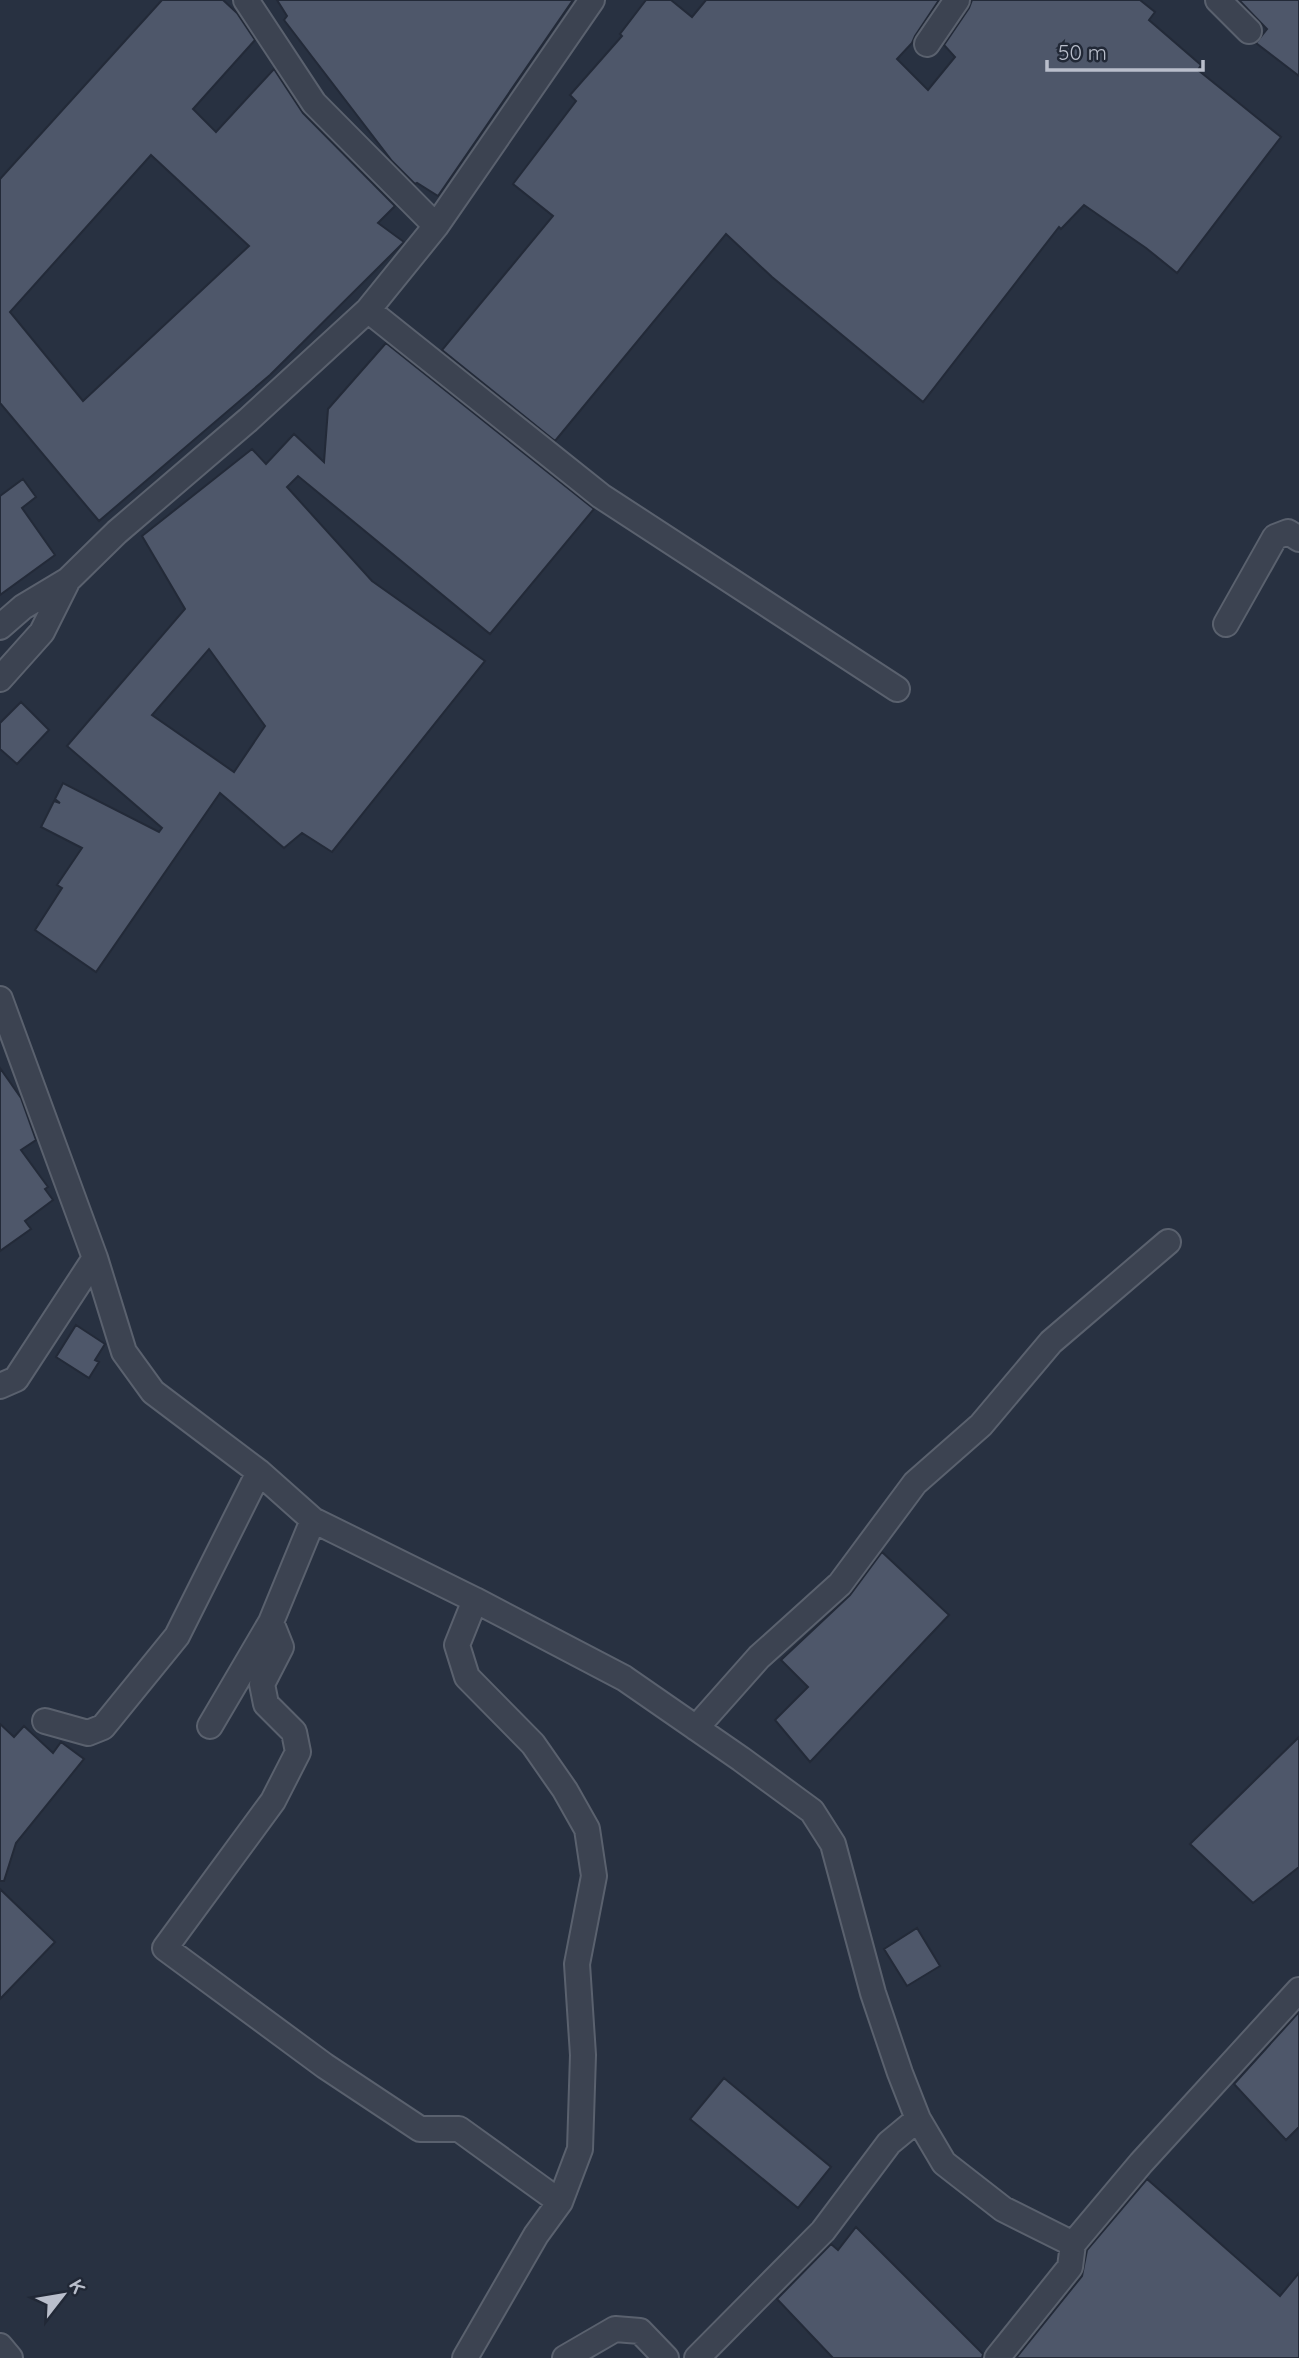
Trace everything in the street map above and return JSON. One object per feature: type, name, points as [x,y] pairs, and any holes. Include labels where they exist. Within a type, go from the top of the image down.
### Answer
[{"type":"street","points":[[246,0],[314,103],[436,226]]},
{"type":"street","points":[[0,627],[23,607],[68,579],[117,532],[248,420],[368,310],[436,226],[592,0]]},
{"type":"street","points":[[928,44],[957,0]]},
{"type":"street","points":[[1218,0],[1249,31]]},
{"type":"street","points":[[368,310],[601,496],[897,690]]},
{"type":"street","points":[[1226,624],[1275,537],[1289,532],[1299,539]]},
{"type":"street","points":[[0,680],[41,632],[68,579]]},
{"type":"street","points":[[0,999],[8,1051],[95,1258],[124,1352],[153,1392],[259,1472],[313,1520],[624,1678],[811,1811],[832,1844],[873,1993],[918,2119],[944,2163],[1003,2209],[1073,2245]]},
{"type":"street","points":[[696,1728],[759,1657],[840,1584],[915,1483],[981,1425],[1051,1342],[1168,1242]]},
{"type":"street","points":[[0,1386],[16,1379],[95,1258]]},
{"type":"street","points":[[45,1721],[88,1733],[103,1727],[177,1636],[259,1472]]},
{"type":"street","points":[[211,1726],[271,1622],[313,1520]]},
{"type":"street","points":[[466,2358],[536,2235],[559,2202],[580,2148],[583,2055],[577,1964],[594,1876],[587,1829],[565,1790],[533,1744],[467,1677],[457,1645],[475,1600]]},
{"type":"street","points":[[271,1622],[281,1647],[262,1684],[266,1704],[294,1732],[298,1752],[273,1801],[165,1948],[325,2066],[420,2129],[460,2129],[559,2202]]},
{"type":"street","points":[[997,2358],[1070,2267],[1073,2245],[1141,2163],[1299,1990]]},
{"type":"street","points":[[697,2358],[823,2231],[889,2143],[918,2119]]},
{"type":"street","points":[[565,2358],[615,2329],[640,2331],[666,2358]]},
{"type":"street","points":[[0,2346],[10,2358]]},
{"type":"building","points":[[162,0],[223,0],[237,13],[255,40],[193,109],[216,132],[274,69],[303,113],[395,206],[378,223],[404,242],[270,375],[99,521],[0,403],[0,179]],"holes":[[[151,155],[249,246],[83,401],[10,312]]]},
{"type":"building","points":[[277,0],[573,0],[438,196],[415,184],[392,161],[284,20],[287,16]]},
{"type":"building","points":[[646,0],[671,0],[692,17],[706,0],[939,0],[912,43],[897,59],[928,90],[955,57],[944,45],[972,0],[1140,0],[1155,12],[1149,20],[1201,65],[1198,70],[1281,137],[1177,273],[1084,205],[1061,229],[1059,227],[923,402],[772,277],[726,234],[555,441],[442,350],[553,216],[513,184],[576,101],[570,95],[622,36],[620,34]]},
{"type":"building","points":[[1239,0],[1299,0],[1299,76],[1256,43],[1267,29]]},
{"type":"building","points":[[386,343],[594,509],[490,634],[298,476],[287,487],[372,581],[485,661],[332,852],[302,833],[284,848],[220,793],[96,972],[35,930],[62,888],[57,885],[82,848],[41,827],[54,801],[60,803],[55,799],[63,783],[159,832],[162,828],[67,746],[185,609],[142,536],[252,449],[266,464],[294,434],[324,462],[328,409]],"holes":[[[209,649],[265,726],[234,772],[152,715]]]},
{"type":"building","points":[[23,479],[36,497],[22,508],[55,555],[0,595],[0,496]]},
{"type":"building","points":[[21,702],[49,730],[17,764],[0,749],[0,723]]},
{"type":"building","points":[[0,1068],[21,1098],[36,1140],[21,1150],[48,1187],[45,1189],[53,1200],[25,1221],[31,1229],[0,1251]]},
{"type":"building","points":[[76,1325],[105,1344],[95,1360],[99,1362],[89,1378],[56,1357]]},
{"type":"building","points":[[882,1552],[949,1615],[810,1762],[775,1720],[808,1687],[781,1660],[850,1595]]},
{"type":"building","points":[[0,1724],[14,1737],[24,1726],[53,1753],[61,1742],[84,1759],[16,1843],[4,1881],[0,1881]]},
{"type":"building","points":[[1299,1737],[1299,1867],[1253,1903],[1190,1844]]},
{"type":"building","points":[[0,1889],[55,1942],[0,1999]]},
{"type":"building","points":[[917,1928],[940,1966],[907,1986],[884,1949]]},
{"type":"building","points":[[1299,2012],[1299,2127],[1286,2140],[1234,2084]]},
{"type":"building","points":[[724,2078],[831,2167],[798,2208],[690,2119]]},
{"type":"building","points":[[1147,2179],[1280,2296],[1299,2273],[1299,2358],[1016,2358],[1082,2276],[1087,2250]]},
{"type":"building","points":[[856,2227],[983,2354],[982,2358],[833,2358],[777,2299],[831,2244],[838,2250]]}]
